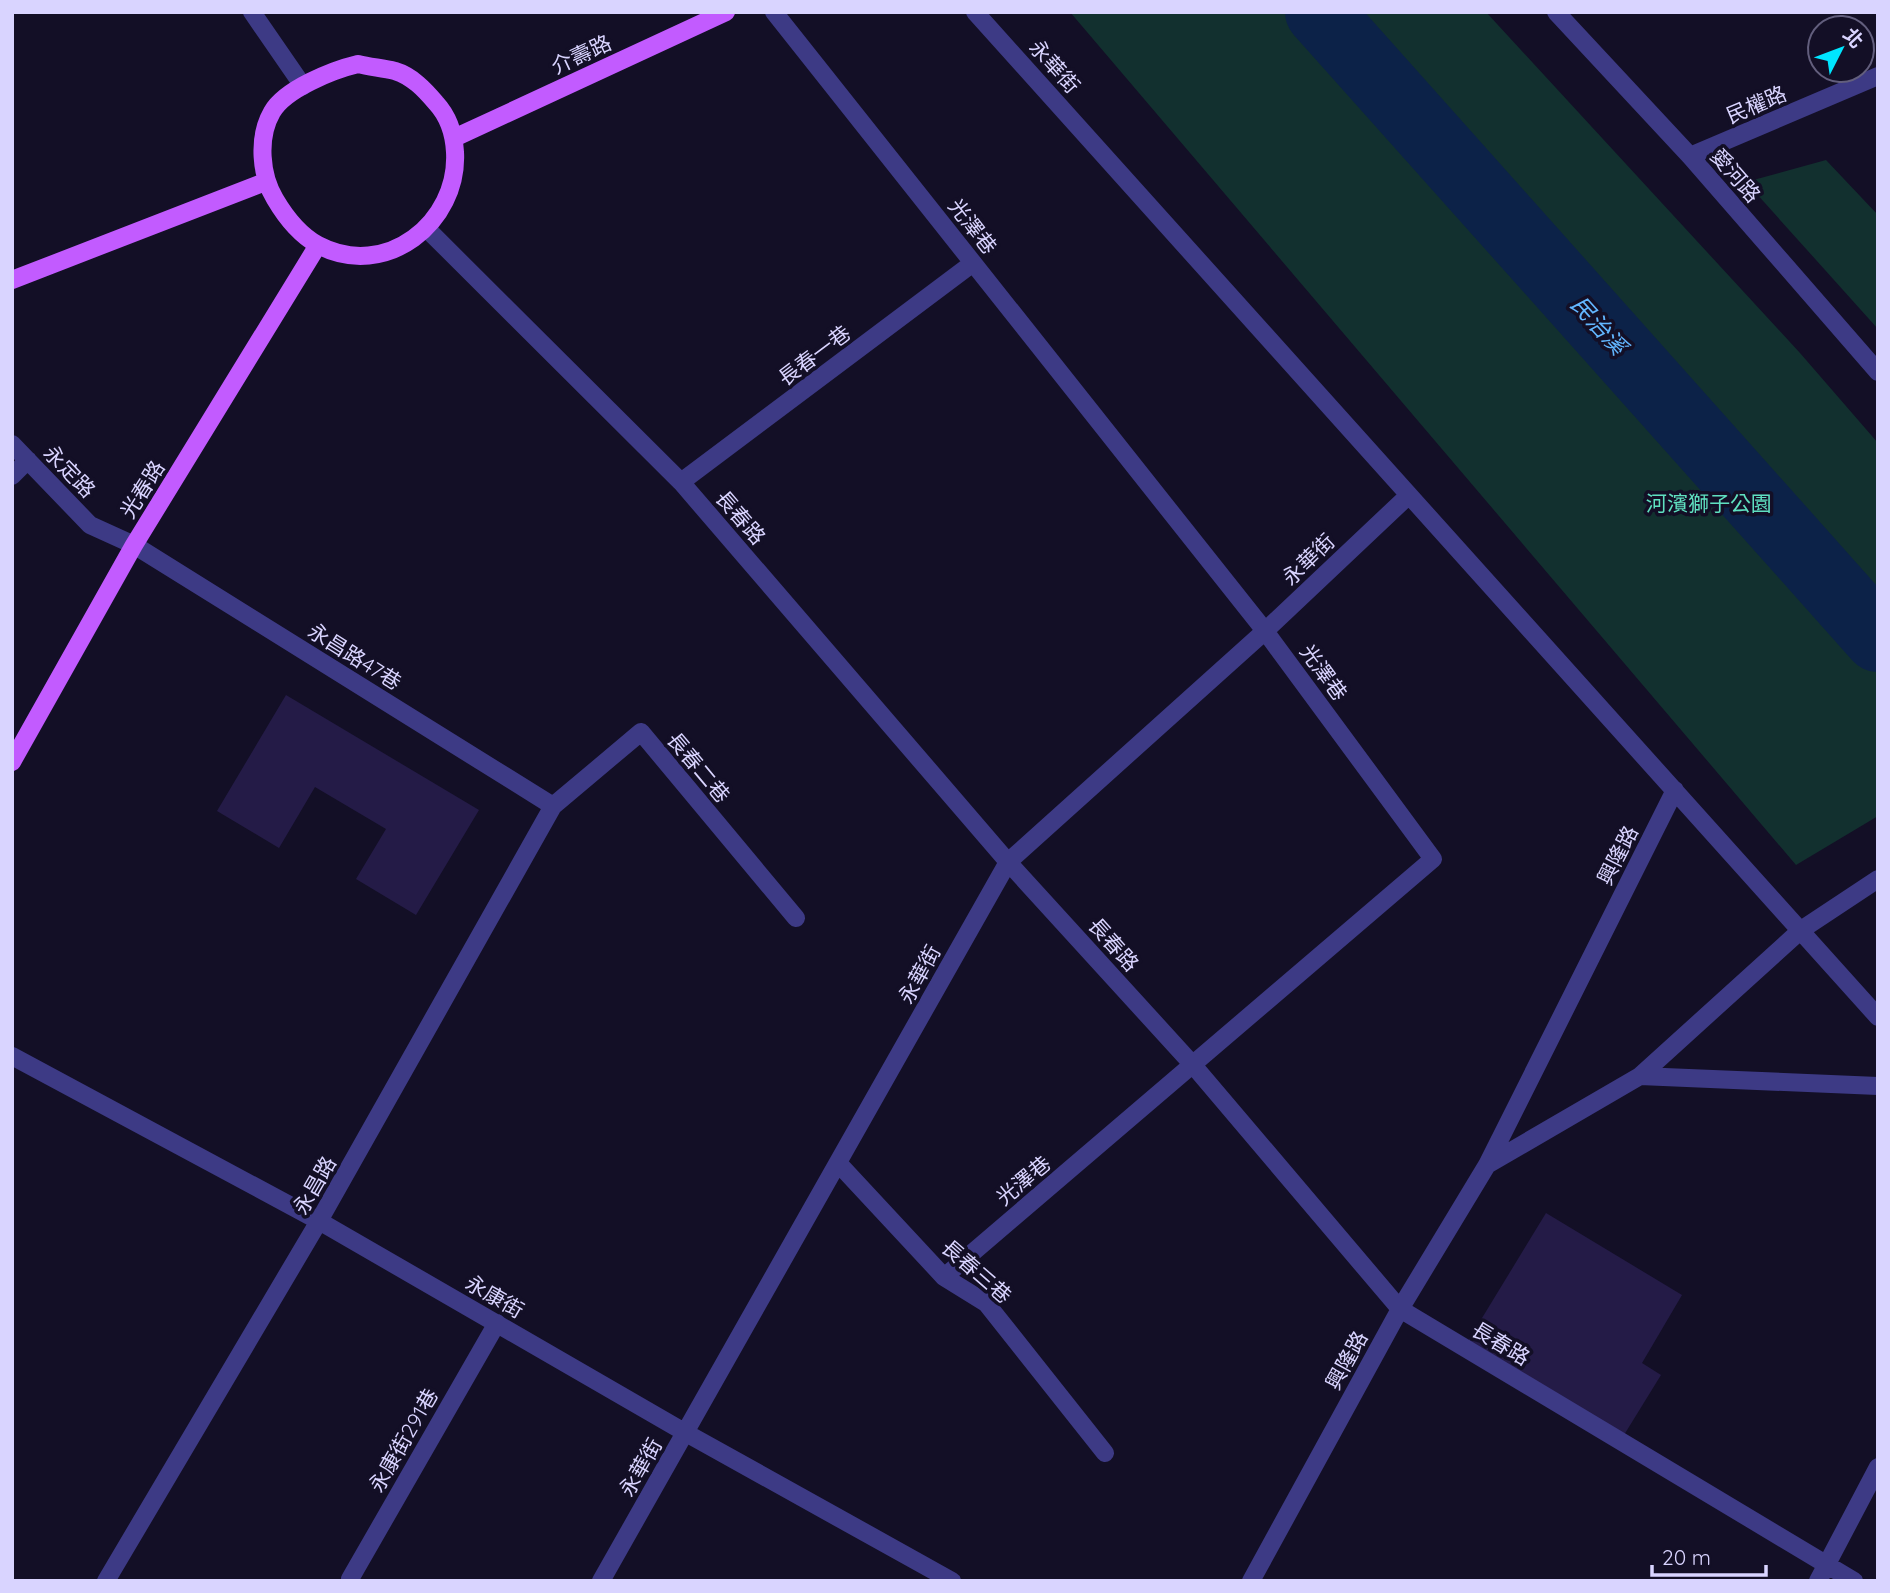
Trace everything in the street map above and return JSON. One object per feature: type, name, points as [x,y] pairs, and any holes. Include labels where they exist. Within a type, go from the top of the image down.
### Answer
[{"type":"main road","name":"介壽路","points":[[454,138],[726,12]]},
{"type":"main road","points":[[358,65],[397,71],[422,86],[443,111],[454,138],[456,172],[451,191],[427,229],[403,246],[376,254],[349,254],[318,245],[286,217],[265,182],[263,145],[272,112],[303,86],[331,71],[358,65]]},
{"type":"main road","points":[[12,281],[265,182]]},
{"type":"main road","name":"光春路","points":[[12,762],[134,545],[318,245]]},
{"type":"street","points":[[252,12],[303,86]]},
{"type":"street","name":"光澤巷","points":[[774,12],[1265,631],[1433,859],[944,1277]]},
{"type":"street","name":"永華街","points":[[975,12],[1878,1017]]},
{"type":"street","name":"愛河路","points":[[1556,12],[1690,156],[1878,372]]},
{"type":"street","name":"民權路","points":[[1690,156],[1878,76]]},
{"type":"street","name":"長春路","points":[[427,229],[681,482],[1008,862],[1193,1065],[1399,1309],[1822,1573],[1854,1581]]},
{"type":"street","name":"長春一巷","points":[[681,482],[973,263]]},
{"type":"street","name":"永定路","points":[[12,444],[90,525],[134,545]]},
{"type":"street","points":[[12,476],[28,460]]},
{"type":"street","name":"永華街","points":[[601,1581],[1008,862],[1265,631],[1409,495]]},
{"type":"street","name":"永昌路47巷","points":[[134,545],[553,806]]},
{"type":"street","name":"長春二巷","points":[[553,806],[641,732],[796,918]]},
{"type":"street","name":"興隆路","points":[[1251,1581],[1399,1309],[1487,1165],[1675,790]]},
{"type":"street","name":"永昌路","points":[[106,1581],[320,1221],[553,806]]},
{"type":"street","name":"興隆路","points":[[1487,1165],[1640,1076],[1801,930],[1878,879]]},
{"type":"street","name":"永康街","points":[[12,1056],[320,1221],[686,1433],[947,1580]]},
{"type":"street","points":[[1640,1076],[1878,1086]]},
{"type":"street","name":"長春三巷","points":[[838,1163],[944,1277],[986,1303],[1105,1453]]},
{"type":"street","name":"永康街291巷","points":[[349,1579],[496,1324]]},
{"type":"street","points":[[1822,1573],[1878,1467]]},
{"type":"green space","name":"河濱獅子公園","points":[[1070,12],[1486,12],[1800,353],[1878,443],[1878,816],[1796,865]]},
{"type":"green space","points":[[1826,160],[1878,215],[1878,329],[1746,182]]},
{"type":"building","points":[[286,695],[479,810],[416,915],[356,879],[386,829],[315,787],[279,848],[217,811]]},
{"type":"building","points":[[1546,1213],[1682,1295],[1642,1363],[1661,1375],[1624,1435],[1468,1341]]},
{"type":"waterway","name":"民治溪","points":[[1319,12],[1878,638]]}]
